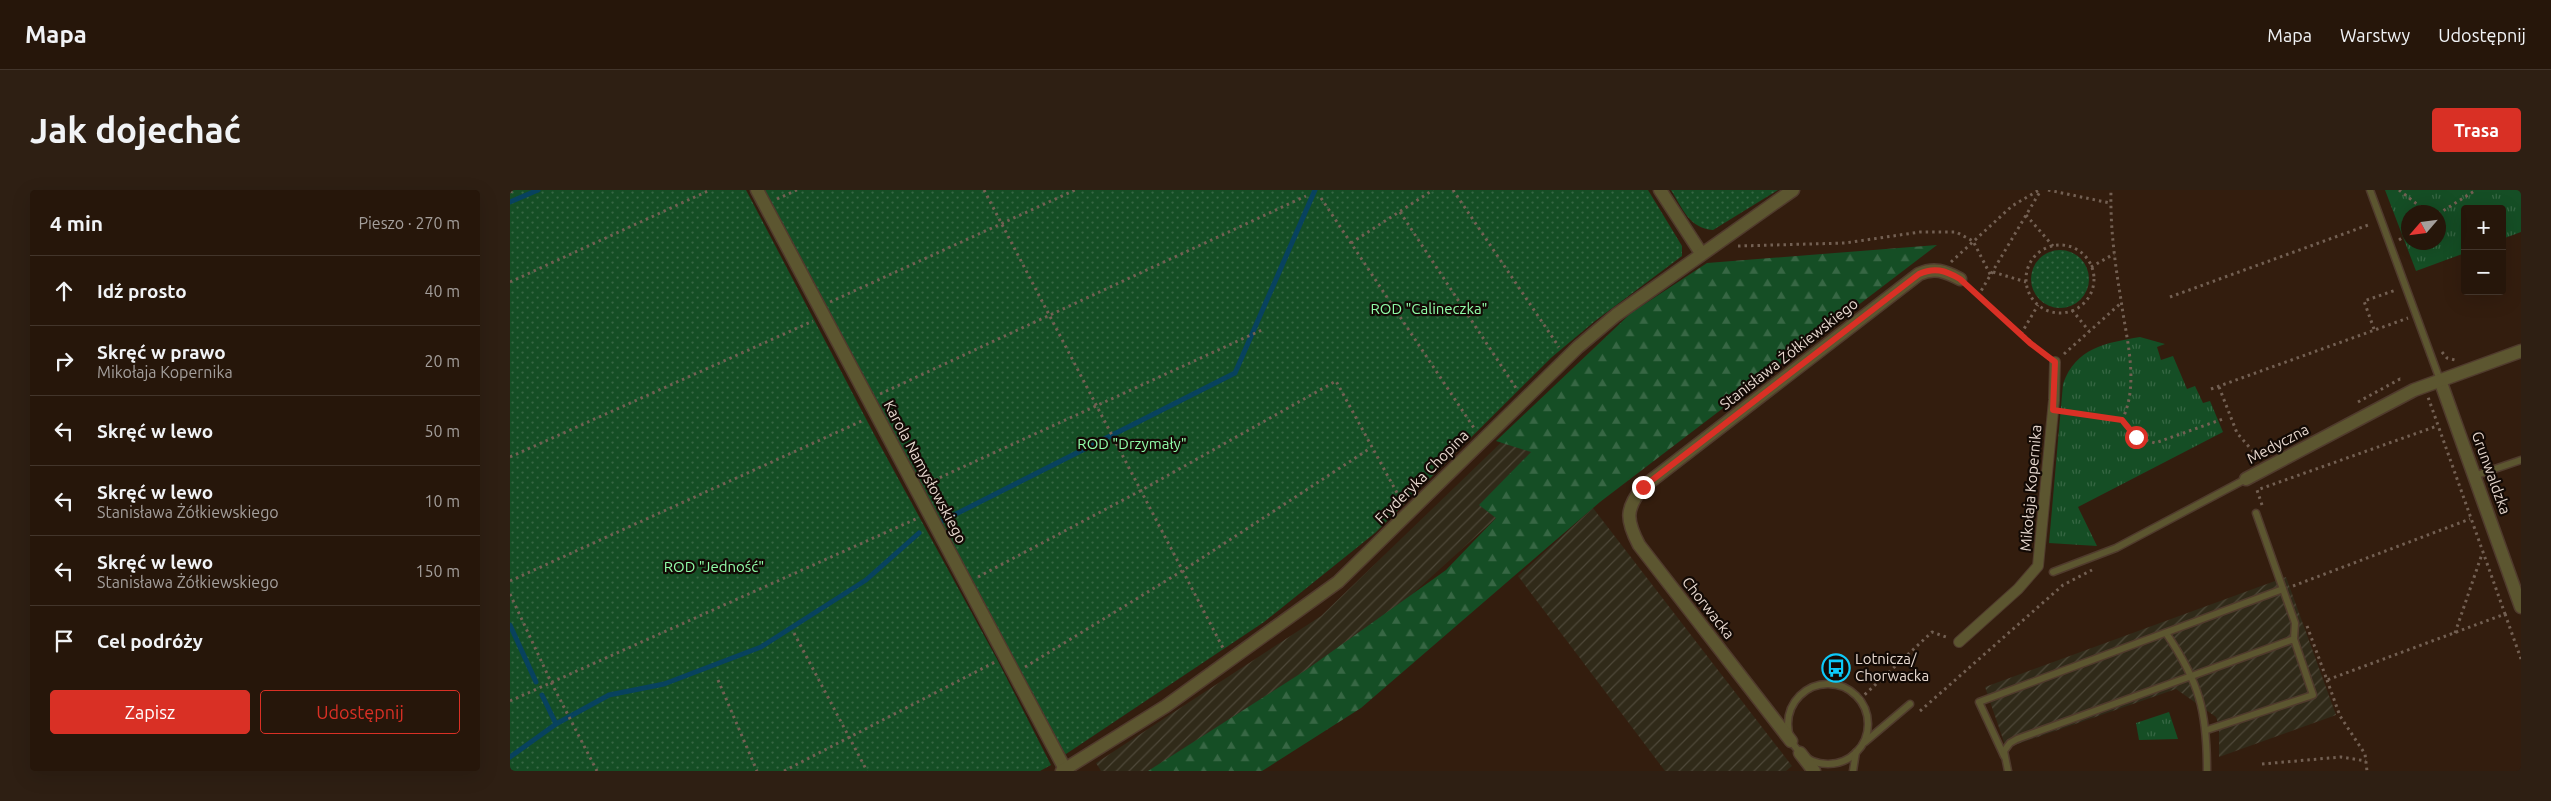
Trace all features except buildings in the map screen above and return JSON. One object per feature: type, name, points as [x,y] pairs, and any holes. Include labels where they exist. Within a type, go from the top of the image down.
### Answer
[{"type":"street","name":"Karola Namysłowskiego","points":[[757,190],[1064,770]]},
{"type":"street","points":[[1660,190],[1701,253]]},
{"type":"street","name":"Fryderyka Chopina","points":[[1064,770],[1166,706],[1338,582],[1578,347],[1616,315],[1701,253],[1793,190]]},
{"type":"street","name":"Stanisława Żółkiewskiego","points":[[1643,487],[1919,274],[1928,270],[1942,270]]},
{"type":"street","points":[[1942,270],[1960,279]]},
{"type":"street","name":"Medyczna","points":[[2246,479],[2414,390],[2521,351]]},
{"type":"street","name":"Mikołaja Kopernika","points":[[1959,642],[2018,589],[2038,566],[2053,410],[2055,362]]},
{"type":"street","name":"Grunwaldzka","points":[[2440,380],[2521,606]]},
{"type":"street","name":"Chorwacka","points":[[1643,487],[1635,497],[1629,511],[1631,526],[1640,545],[1791,741]]},
{"type":"street","points":[[1800,753],[1814,771]]},
{"type":"lane","points":[[2370,190],[2440,380]]},
{"type":"lane","points":[[2474,476],[2521,460]]},
{"type":"lane","name":"Medyczna","points":[[2053,572],[2116,548],[2246,479]]},
{"type":"lane","points":[[2207,730],[2313,695],[2294,640],[2295,623],[2256,513]]},
{"type":"lane","points":[[2008,771],[2004,757],[1979,702],[2166,634],[2181,625],[2283,589]]},
{"type":"lane","points":[[2166,634],[2191,676],[2204,709],[2207,730],[2207,771]]},
{"type":"lane","points":[[2004,757],[2006,747],[2017,739],[2294,640]]},
{"type":"lane","points":[[1863,743],[1867,733],[1868,718],[1860,700],[1846,688],[1833,684],[1824,684],[1807,689],[1793,704],[1789,712],[1788,724],[1791,741],[1800,753],[1810,760],[1821,763],[1837,763],[1856,752],[1863,743],[1910,704]]},
{"type":"lane","points":[[1853,771],[1856,752]]},
{"type":"path","points":[[510,192],[515,190]]},
{"type":"path","points":[[510,282],[710,190]]},
{"type":"path","points":[[770,202],[797,190]]},
{"type":"path","points":[[984,190],[1095,406],[1224,649]]},
{"type":"path","points":[[825,305],[1075,190]]},
{"type":"path","points":[[1351,243],[1433,190]]},
{"type":"path","points":[[1453,190],[1560,348]]},
{"type":"path","points":[[1978,296],[2040,190]]},
{"type":"path","points":[[1942,270],[2012,206],[2040,190]]},
{"type":"path","points":[[2048,190],[2110,203]]},
{"type":"path","points":[[2111,190],[2110,203],[2114,254],[2131,371],[2128,405],[2122,420]]},
{"type":"path","points":[[2399,190],[2417,205]]},
{"type":"path","points":[[2446,209],[2476,190]]},
{"type":"path","points":[[873,397],[1048,314],[1306,196]]},
{"type":"path","points":[[1321,198],[1474,428]]},
{"type":"path","points":[[1400,212],[1516,388]]},
{"type":"path","points":[[2026,215],[2053,246]]},
{"type":"path","points":[[2170,297],[2381,221]]},
{"type":"path","points":[[1714,244],[1739,246],[1845,244],[1920,232],[1956,232],[1973,241],[1992,274],[2026,282]]},
{"type":"path","points":[[2396,233],[2401,247]]},
{"type":"path","points":[[2065,245],[2076,249],[2085,257],[2091,267],[2094,278],[2092,290],[2082,304],[2072,310],[2055,312],[2038,305],[2030,295],[2026,282],[2028,270],[2033,259],[2042,250],[2053,246],[2065,245]]},
{"type":"path","points":[[2091,267],[2114,254]]},
{"type":"path","points":[[1960,279],[2055,362],[2121,302]]},
{"type":"path","points":[[2374,329],[2364,301],[2396,290]]},
{"type":"path","points":[[2021,334],[2038,305]]},
{"type":"path","points":[[2072,310],[2089,331]]},
{"type":"path","points":[[2211,389],[2416,315]]},
{"type":"path","points":[[510,457],[814,320]]},
{"type":"path","points":[[921,487],[1264,329]]},
{"type":"path","points":[[2439,344],[2447,358],[2455,360],[2465,357],[2469,369]]},
{"type":"path","points":[[2356,402],[2400,379],[2409,381]]},
{"type":"path","points":[[971,581],[1140,492],[1336,380],[1404,504]]},
{"type":"path","points":[[2220,386],[2237,433],[2258,456],[2262,454]]},
{"type":"path","points":[[2053,410],[2122,420],[2136,437],[2155,442],[2223,419]]},
{"type":"path","points":[[510,581],[866,419]]},
{"type":"path","points":[[2263,508],[2257,490],[2437,426],[2521,659]]},
{"type":"path","points":[[1018,671],[1182,571],[1369,449]]},
{"type":"path","points":[[510,701],[919,518]]},
{"type":"path","points":[[2292,586],[2470,519]]},
{"type":"path","points":[[2454,633],[2482,552]]},
{"type":"path","points":[[2289,578],[2295,595]]},
{"type":"path","points":[[1920,712],[2064,585]]},
{"type":"path","points":[[510,594],[551,682],[597,771]]},
{"type":"path","points":[[2327,680],[2505,614]]},
{"type":"path","points":[[2305,621],[2340,716],[2365,754],[2366,771]]},
{"type":"path","points":[[1860,700],[1932,632],[1959,642]]},
{"type":"path","points":[[794,633],[867,771]]},
{"type":"path","points":[[784,771],[998,661]]},
{"type":"path","points":[[718,680],[756,771]]},
{"type":"path","points":[[2262,764],[2341,757],[2366,761]]},
{"type":"shaded area","points":[[1512,432],[1542,460],[1526,491],[1365,637],[1174,771],[1101,771],[1096,763],[1321,616]]},
{"type":"shaded area","points":[[1593,508],[1792,766],[1786,771],[1665,771],[1518,576]]},
{"type":"shaded area","points":[[2286,577],[2336,715],[2219,757],[2219,726],[2216,717],[2176,689],[2006,748],[1985,687]]},
{"type":"green space","name":"ROD \"Jedność\"","points":[[510,190],[746,190],[875,436],[998,661],[1051,765],[1040,771],[510,771]]},
{"type":"green space","name":"ROD \"Drzymały\"","points":[[764,190],[1648,190],[1682,246],[1682,256],[1595,321],[1552,357],[1375,533],[1264,622],[1066,754],[1061,751]]},
{"type":"green space","points":[[1671,190],[1778,190],[1713,230],[1698,226],[1692,221]]},
{"type":"green space","points":[[2385,190],[2521,190],[2521,232],[2506,238],[2506,205],[2461,205],[2461,254],[2416,271],[2408,250],[2446,250],[2446,205],[2401,205],[2401,232]]},
{"type":"green space","points":[[1937,245],[1600,502],[1361,708],[1262,771],[1148,771],[1306,670],[1446,570],[1496,518],[1479,505],[1531,452],[1496,441],[1631,313],[1707,263]]},
{"type":"green space","points":[[2054,250],[2066,250],[2081,258],[2089,273],[2089,285],[2081,300],[2066,308],[2054,308],[2039,300],[2031,285],[2031,273],[2039,258]]},
{"type":"green space","points":[[2140,337],[2165,344],[2157,347],[2161,360],[2173,356],[2187,389],[2195,386],[2203,403],[2210,401],[2223,432],[2078,507],[2097,546],[2049,543],[2063,384],[2076,362],[2084,354],[2104,345]]},
{"type":"green space","points":[[2169,712],[2178,739],[2139,740],[2136,723]]},
{"type":"waterway","points":[[510,202],[538,190]]},
{"type":"waterway","points":[[942,521],[1235,373],[1315,190]]},
{"type":"waterway","points":[[542,695],[556,724],[609,695],[664,684],[761,647],[866,580],[919,533]]},
{"type":"waterway","points":[[510,625],[536,682]]},
{"type":"waterway","points":[[510,757],[556,724]]},
{"type":"place","name":"Lotnicza/ Chorwacka","points":[[1836,668]]},
{"type":"route","points":[[1643,487],[1919,274],[1928,270],[1947,271],[1960,279],[2030,343],[2055,362],[2053,410],[2111,420],[2122,420],[2136,437]]},
{"type":"park label","name":"ROD \"Calineczka\"","points":[[1429,309]]}]
